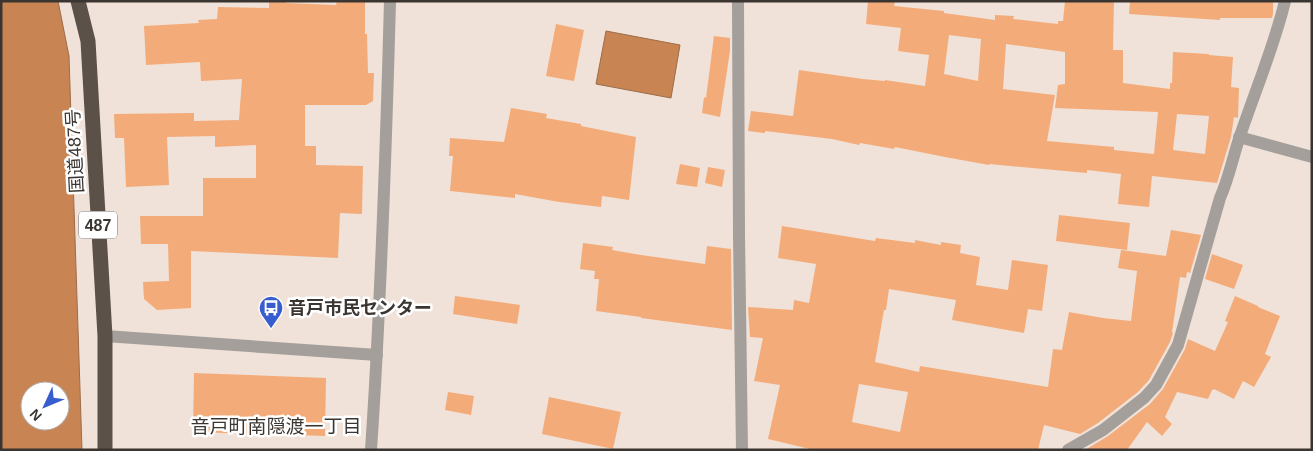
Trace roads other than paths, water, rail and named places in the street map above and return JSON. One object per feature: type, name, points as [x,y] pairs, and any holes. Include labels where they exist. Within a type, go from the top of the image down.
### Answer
[{"type":"highway","name":"国道487号","points":[[78,1],[88,41],[105,336],[105,450]]},
{"type":"street","points":[[371,450],[377,356],[390,1]]},
{"type":"street","points":[[738,1],[742,450]]},
{"type":"street","points":[[1068,450],[1103,430],[1144,398],[1156,385],[1174,353],[1239,137],[1260,80],[1285,1]]},
{"type":"street","points":[[1239,137],[1312,157]]},
{"type":"street","points":[[105,336],[377,356]]},
{"type":"place","name":"音戸市民センター","points":[[271,329]]},
{"type":"district","name":"音戸町南隠渡一丁目","points":[[276,426]]}]
